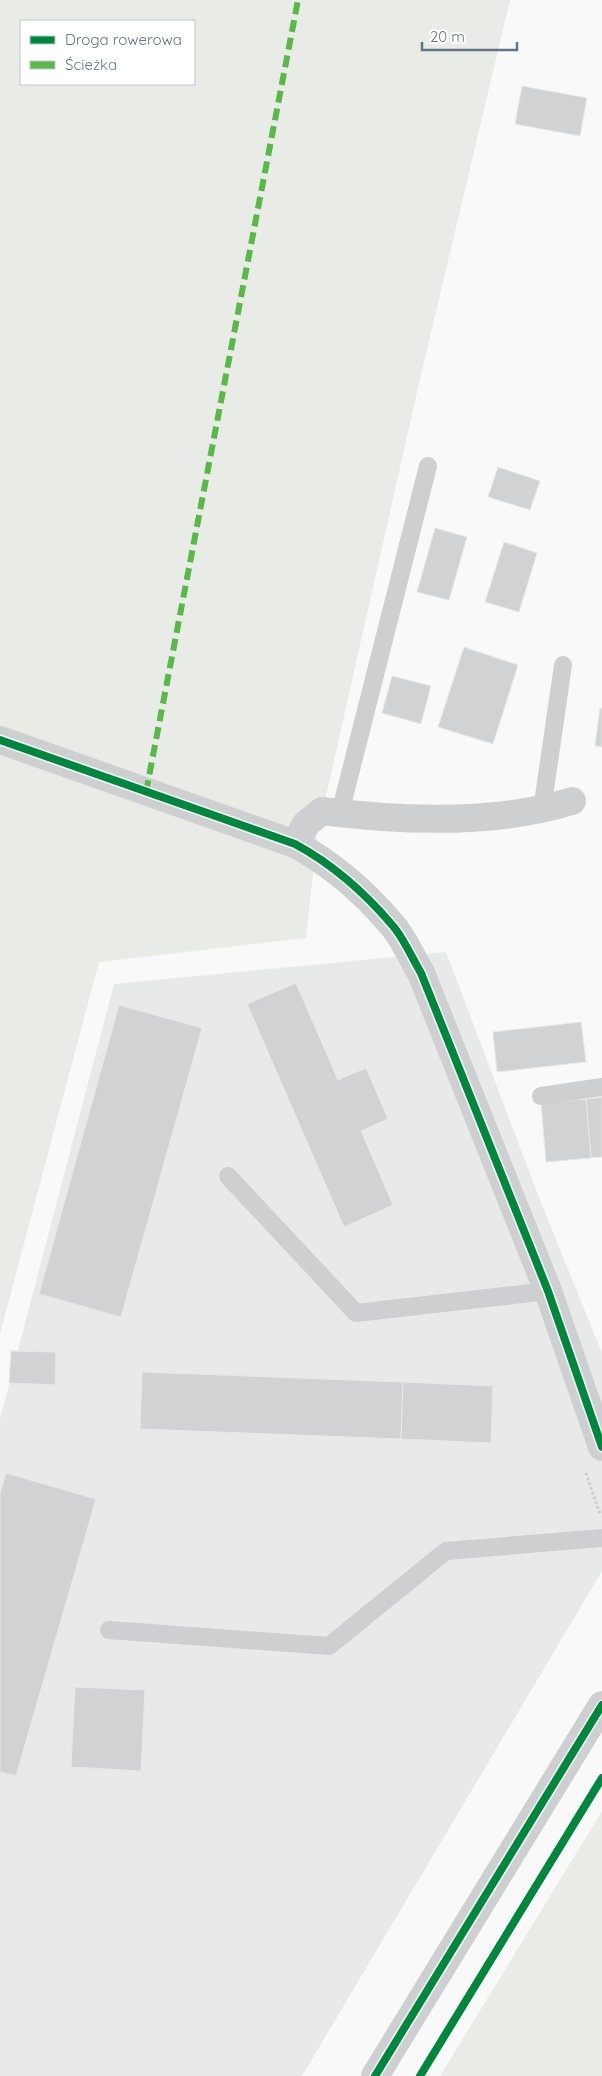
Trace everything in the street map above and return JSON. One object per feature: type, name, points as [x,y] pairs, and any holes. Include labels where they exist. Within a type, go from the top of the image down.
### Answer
[{"type":"street","points":[[0,740],[295,844],[318,856],[368,900],[394,927],[421,973],[548,1291],[593,1456]]},
{"type":"street","points":[[295,844],[306,824],[322,811],[371,817],[469,817],[542,810],[572,801]]},
{"type":"street","points":[[375,2076],[602,1705]]},
{"type":"lane","points":[[340,813],[428,466]]},
{"type":"lane","points":[[542,810],[563,665]]},
{"type":"lane","points":[[541,1096],[602,1087]]},
{"type":"lane","points":[[228,1176],[356,1313],[548,1291]]},
{"type":"lane","points":[[109,1630],[328,1646],[446,1551],[602,1538]]},
{"type":"path","points":[[593,1456],[602,1517]]},
{"type":"shaded area","points":[[0,0],[510,0],[420,379],[317,836],[306,938],[99,962],[0,1334]]},
{"type":"shaded area","points":[[446,952],[538,1195],[602,1353],[602,1571],[302,2076],[0,2076],[0,1419],[114,984]]},
{"type":"shaded area","points":[[602,1811],[602,2076],[440,2076]]},
{"type":"building","points":[[522,86],[587,98],[580,136],[515,124]]},
{"type":"building","points":[[498,467],[540,481],[530,510],[488,497]]},
{"type":"building","points":[[435,528],[467,537],[449,600],[417,592]]},
{"type":"building","points":[[504,542],[537,553],[519,612],[485,602]]},
{"type":"building","points":[[464,647],[518,665],[493,744],[438,727]]},
{"type":"building","points":[[392,676],[431,686],[421,724],[382,713]]},
{"type":"building","points":[[600,708],[602,709],[602,747],[595,746]]},
{"type":"building","points":[[296,983],[338,1080],[366,1068],[388,1119],[361,1131],[393,1205],[344,1227],[247,1004]]},
{"type":"building","points":[[119,1005],[202,1028],[121,1317],[39,1294]]},
{"type":"building","points":[[581,1022],[586,1062],[497,1072],[493,1032]]},
{"type":"building","points":[[602,1097],[602,1157],[591,1158],[586,1099]]},
{"type":"building","points":[[586,1099],[591,1158],[546,1162],[541,1103]]},
{"type":"building","points":[[11,1351],[56,1352],[55,1385],[9,1383]]},
{"type":"building","points":[[142,1372],[403,1382],[401,1439],[140,1429]]},
{"type":"building","points":[[403,1382],[493,1386],[491,1443],[401,1439]]},
{"type":"building","points":[[6,1473],[96,1499],[16,1776],[0,1772],[0,1493]]},
{"type":"building","points":[[75,1687],[145,1690],[141,1771],[71,1767]]},
{"type":"marked path","points":[[146,792],[298,0]]},
{"type":"cycle path","points":[[0,740],[295,844],[335,870],[372,902],[393,926],[421,973],[548,1291],[602,1447]]},
{"type":"cycle path","points":[[375,2076],[602,1705]]},
{"type":"cycle path","points":[[420,2076],[602,1778]]}]
